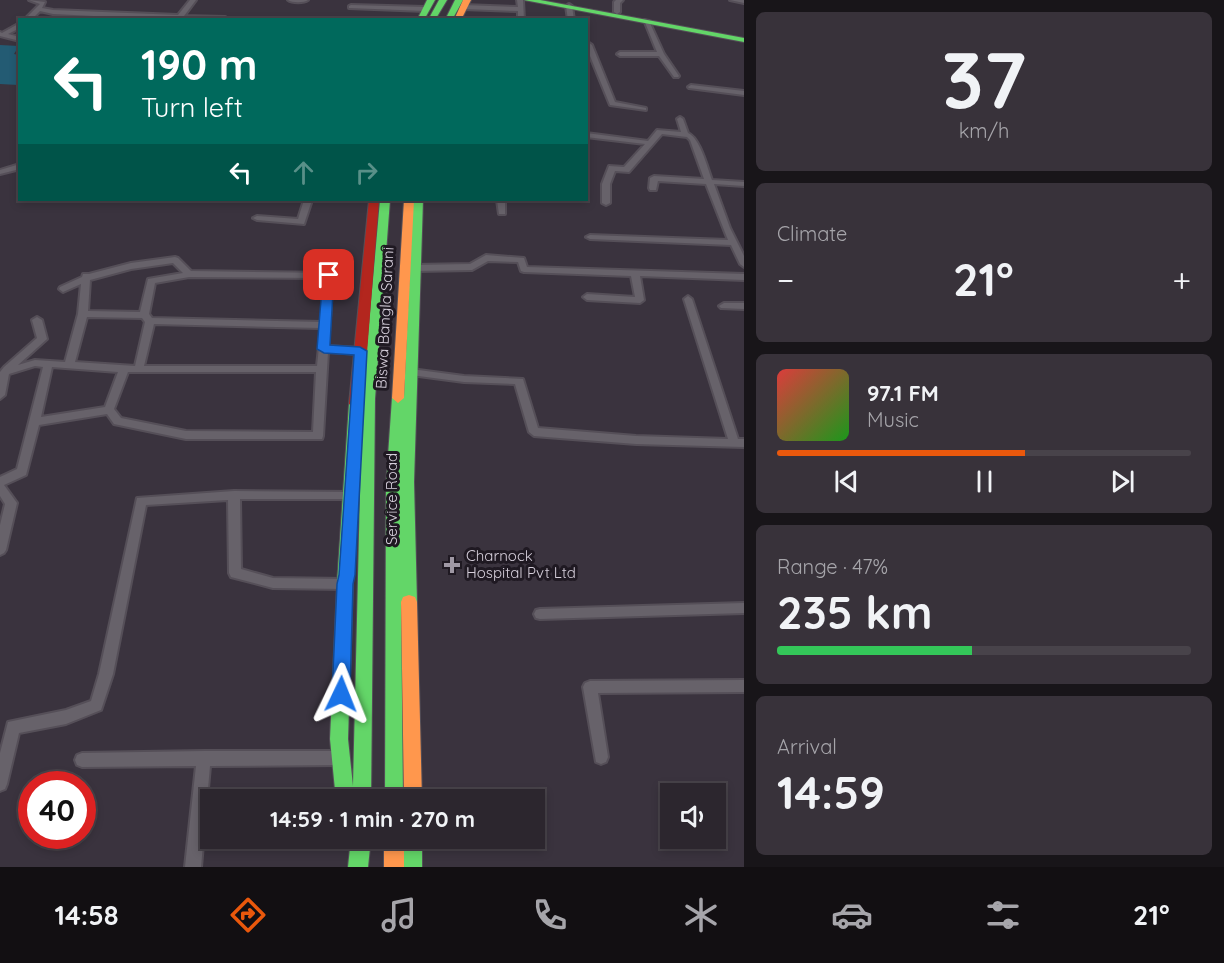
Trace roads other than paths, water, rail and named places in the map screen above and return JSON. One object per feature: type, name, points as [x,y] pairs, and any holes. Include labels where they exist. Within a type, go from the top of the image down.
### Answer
[{"type":"main road","points":[[427,12],[443,0]]},
{"type":"main road","points":[[553,0],[618,6],[744,38]]},
{"type":"main road","points":[[524,4],[570,13],[646,21],[744,38]]},
{"type":"main road","points":[[450,18],[462,7]]},
{"type":"main road","points":[[344,789],[340,758],[345,584],[360,351],[374,201]]},
{"type":"main road","name":"Biswa Bangla Sarani","points":[[362,789],[369,399],[385,201]]},
{"type":"main road","name":"Biswa Bangla Sarani","points":[[402,438],[409,201]]},
{"type":"main road","name":"Service Road","points":[[412,789],[407,482],[402,438],[411,372],[418,201]]},
{"type":"main road","points":[[394,789],[393,485],[402,438]]},
{"type":"main road","points":[[352,849],[356,867]]},
{"type":"main road","points":[[356,867],[359,849]]},
{"type":"main road","points":[[394,849],[394,867]]},
{"type":"main road","points":[[412,849],[412,867]]},
{"type":"street","points":[[29,18],[44,3],[32,0]]},
{"type":"street","points":[[178,18],[193,0]]},
{"type":"street","points":[[291,0],[305,0]]},
{"type":"street","points":[[520,0],[524,4]]},
{"type":"street","points":[[733,0],[744,1]]},
{"type":"street","points":[[462,7],[524,4]]},
{"type":"street","points":[[351,7],[427,12]]},
{"type":"street","points":[[39,9],[144,18]]},
{"type":"street","points":[[75,18],[78,14]]},
{"type":"street","points":[[646,21],[661,54],[676,76]]},
{"type":"street","points":[[2,34],[18,26]]},
{"type":"street","points":[[2,34],[18,38]]},
{"type":"street","points":[[588,47],[612,104],[644,109]]},
{"type":"street","points":[[620,54],[661,54]]},
{"type":"street","points":[[736,82],[741,93]]},
{"type":"street","points":[[691,87],[741,93]]},
{"type":"street","points":[[680,120],[686,135]]},
{"type":"street","points":[[606,203],[606,184],[612,168],[626,170],[660,132],[686,135],[693,139],[708,183],[744,264]]},
{"type":"street","points":[[588,135],[651,143]]},
{"type":"street","points":[[0,172],[18,167]]},
{"type":"street","points":[[653,188],[654,178],[744,184]]},
{"type":"street","points":[[257,218],[301,222],[308,201]]},
{"type":"street","points":[[501,201],[502,212]]},
{"type":"street","points":[[590,237],[733,243]]},
{"type":"street","points":[[415,268],[472,267],[486,258],[521,260],[524,269],[744,277]]},
{"type":"street","points":[[63,289],[86,276],[148,262],[175,260],[189,274]]},
{"type":"street","points":[[587,297],[640,300],[636,273]]},
{"type":"street","points":[[109,410],[118,421],[186,435],[318,436],[329,275],[189,274],[151,281],[139,368]]},
{"type":"street","points":[[69,365],[83,314],[86,276]]},
{"type":"street","points":[[411,372],[464,379],[519,381],[534,432],[636,440],[739,442],[688,299]]},
{"type":"street","points":[[724,306],[744,306]]},
{"type":"street","points":[[83,314],[326,325]]},
{"type":"street","points":[[0,395],[2,371],[42,339],[37,320]]},
{"type":"street","points":[[324,349],[360,351]]},
{"type":"street","points":[[2,371],[35,363],[124,369],[321,369]]},
{"type":"street","points":[[0,482],[22,472],[48,364]]},
{"type":"street","points":[[109,410],[124,369]]},
{"type":"street","points":[[35,422],[109,410]]},
{"type":"street","points":[[0,487],[11,503],[0,549]]},
{"type":"street","points":[[234,495],[235,573],[273,583],[345,584]]},
{"type":"street","points":[[0,784],[13,727],[66,717],[96,705],[106,674],[141,501],[234,495],[350,495]]},
{"type":"street","points":[[540,614],[744,608]]},
{"type":"street","points":[[601,757],[590,687],[744,686]]},
{"type":"street","points":[[193,867],[204,758]]},
{"type":"street","points":[[82,760],[340,758]]},
{"type":"water","points":[[0,45],[18,46],[14,54],[18,55],[18,85],[0,84]]},
{"type":"place","name":"Charnock Hospital Pvt Ltd","points":[[452,565]]}]
